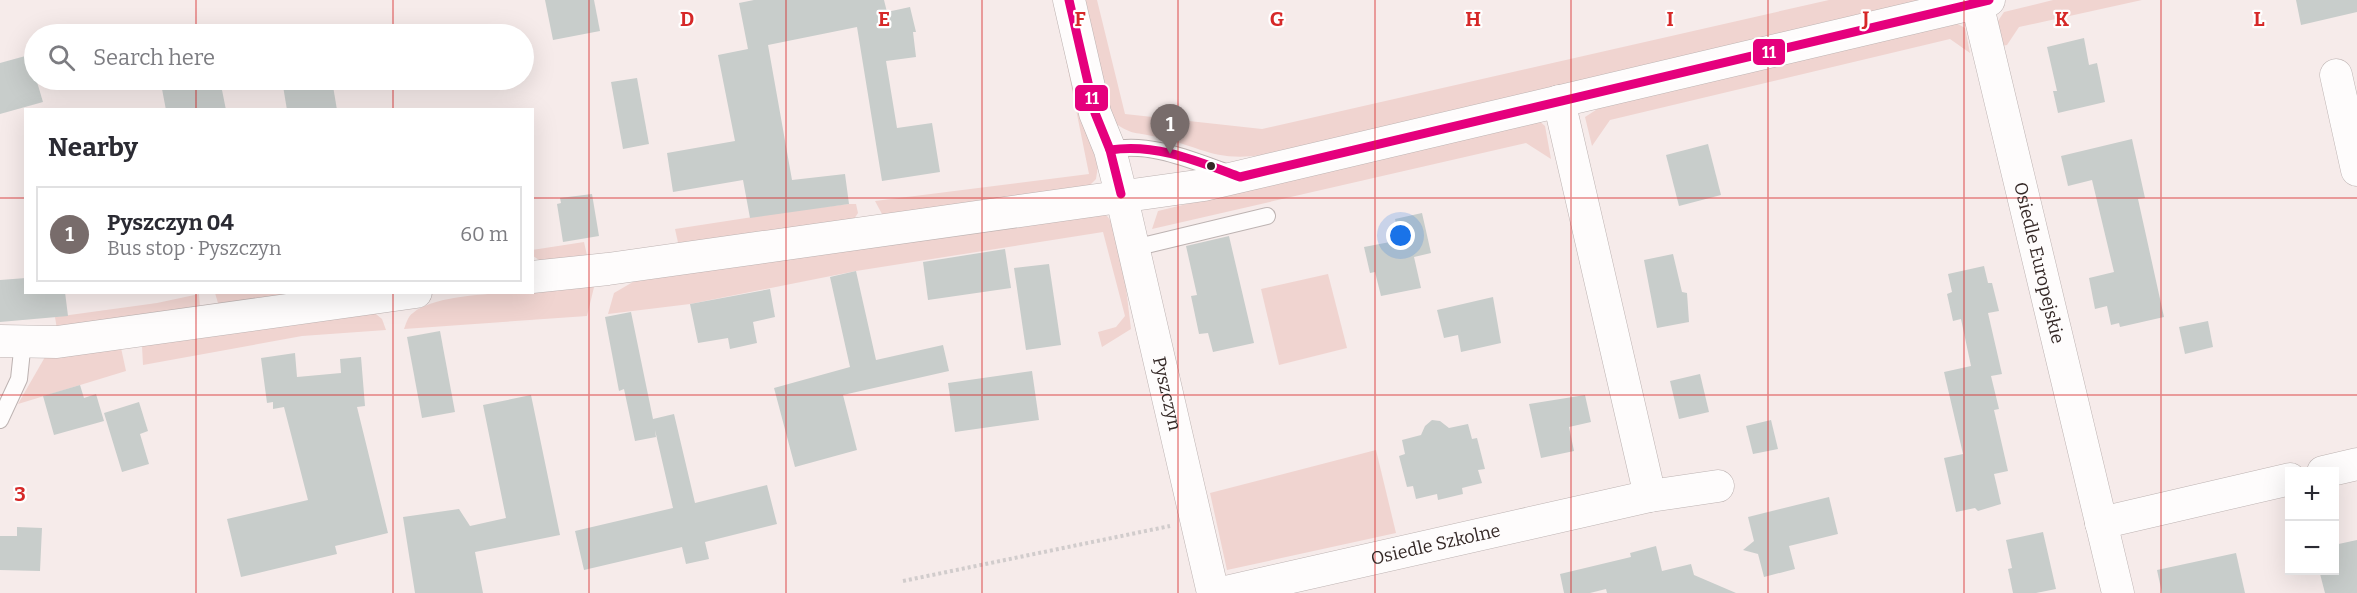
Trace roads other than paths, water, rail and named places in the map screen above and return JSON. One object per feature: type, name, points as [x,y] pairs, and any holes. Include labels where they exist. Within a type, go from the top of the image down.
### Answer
[{"type":"street","name":"Pyszczyn","points":[[1069,0],[1095,113],[1110,150],[1134,248],[1213,593]]},
{"type":"street","points":[[534,276],[608,269],[1204,185],[1983,1]]},
{"type":"street","name":"Osiedle Europejskie","points":[[1983,1],[2118,593]]},
{"type":"street","points":[[2336,75],[2357,170]]},
{"type":"street","points":[[1559,101],[1650,496]]},
{"type":"street","points":[[11,341],[57,342],[402,294]]},
{"type":"street","points":[[2339,468],[2357,464]]},
{"type":"street","points":[[2101,523],[2285,480]]},
{"type":"street","name":"Osiedle Szkolne","points":[[1221,593],[1650,496],[1718,486]]},
{"type":"lane","points":[[1110,150],[1125,147],[1156,150],[1240,177]]},
{"type":"lane","points":[[1134,248],[1267,216]]},
{"type":"lane","points":[[0,420],[19,379],[11,341]]},
{"type":"place","name":"Pyszczyn 04","points":[[1170,154]]}]
